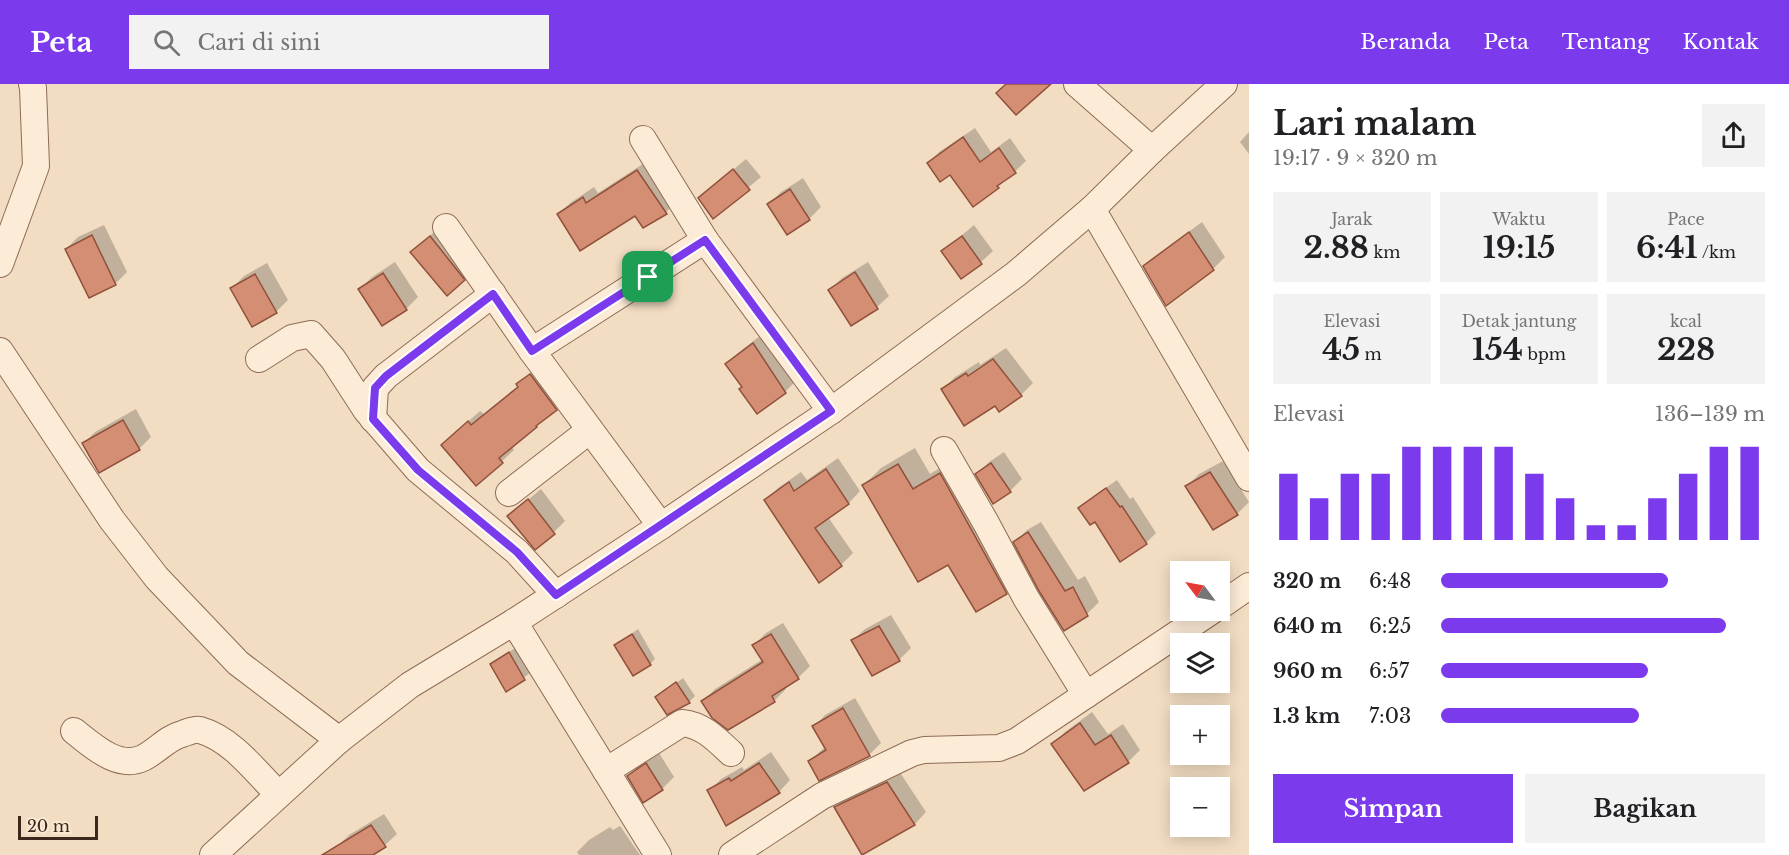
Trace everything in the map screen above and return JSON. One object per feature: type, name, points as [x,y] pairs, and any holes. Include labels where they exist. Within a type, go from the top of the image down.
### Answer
[{"type":"street","points":[[0,264],[36,166],[32,84]]},
{"type":"street","points":[[1077,84],[1152,150]]},
{"type":"street","points":[[213,855],[339,740],[410,685],[556,595],[831,411],[1017,274],[1092,209],[1224,84]]},
{"type":"street","points":[[643,139],[705,240],[831,411]]},
{"type":"street","points":[[1092,209],[1249,478]]},
{"type":"street","points":[[446,227],[532,351],[661,526]]},
{"type":"street","points":[[532,351],[705,240]]},
{"type":"street","points":[[373,419],[375,388],[386,376],[493,294]]},
{"type":"street","points":[[259,359],[292,338],[311,334],[333,359],[373,419],[418,470],[517,552],[556,595]]},
{"type":"street","points":[[0,351],[112,520],[157,578],[238,663],[339,740]]},
{"type":"street","points":[[508,493],[590,430]]},
{"type":"street","points":[[944,450],[1026,598],[1086,695]]},
{"type":"street","points":[[1230,599],[1249,586]]},
{"type":"street","points":[[732,855],[822,796],[912,753],[924,750],[999,748],[1017,741],[1197,621]]},
{"type":"street","points":[[514,622],[658,855]]},
{"type":"street","points":[[606,771],[682,723],[694,724],[711,734],[731,753]]},
{"type":"street","points":[[74,731],[105,754],[123,760],[142,759],[175,736],[197,729],[231,747],[278,794]]},
{"type":"building","points":[[1006,84],[1051,84],[1016,115],[996,93]]},
{"type":"building","points":[[963,137],[980,162],[999,148],[1016,173],[973,207],[950,175],[940,182],[927,163]]},
{"type":"building","points":[[733,169],[750,190],[713,219],[698,198]]},
{"type":"building","points":[[637,170],[667,214],[643,228],[635,216],[580,251],[557,214],[583,197],[586,203]]},
{"type":"building","points":[[790,189],[810,220],[787,235],[767,204]]},
{"type":"building","points":[[1189,232],[1214,270],[1166,306],[1143,266]]},
{"type":"building","points":[[92,235],[116,285],[89,298],[65,249]]},
{"type":"building","points":[[430,236],[465,280],[447,296],[410,252]]},
{"type":"building","points":[[962,236],[982,264],[961,279],[941,251]]},
{"type":"building","points":[[855,272],[878,309],[851,326],[828,290]]},
{"type":"building","points":[[383,273],[407,310],[382,326],[358,289]]},
{"type":"building","points":[[255,274],[277,313],[252,327],[230,288]]},
{"type":"building","points":[[753,343],[786,393],[757,414],[739,389],[742,387],[725,364]]},
{"type":"building","points":[[993,359],[1022,396],[999,412],[995,406],[964,426],[941,389],[966,373],[968,376]]},
{"type":"building","points":[[530,374],[557,410],[499,458],[503,463],[476,486],[441,445],[468,421],[471,425],[518,387],[516,384]]},
{"type":"building","points":[[123,420],[140,450],[99,473],[82,443]]},
{"type":"building","points":[[991,463],[1011,492],[993,504],[975,474]]},
{"type":"building","points":[[898,464],[913,489],[940,473],[1007,594],[976,612],[948,565],[918,582],[862,485]]},
{"type":"building","points":[[826,469],[849,504],[815,528],[842,566],[819,583],[764,500],[789,482],[794,491]]},
{"type":"building","points":[[1210,472],[1238,515],[1213,530],[1185,486]]},
{"type":"building","points":[[1106,488],[1120,507],[1122,506],[1147,544],[1120,562],[1095,522],[1090,525],[1078,508]]},
{"type":"building","points":[[528,499],[555,534],[535,550],[507,516]]},
{"type":"building","points":[[1028,532],[1065,591],[1073,587],[1088,616],[1064,631],[1039,591],[1013,542]]},
{"type":"building","points":[[879,626],[900,661],[872,676],[851,640]]},
{"type":"building","points":[[632,634],[651,665],[633,676],[614,645]]},
{"type":"building","points":[[771,634],[799,679],[772,696],[775,702],[728,730],[712,718],[701,701],[763,662],[752,645]]},
{"type":"building","points":[[509,652],[525,680],[506,692],[490,664]]},
{"type":"building","points":[[676,682],[690,703],[667,715],[655,697]]},
{"type":"building","points":[[843,708],[870,756],[819,781],[808,761],[826,750],[812,726]]},
{"type":"building","points":[[1080,723],[1095,745],[1111,735],[1129,763],[1084,791],[1051,744]]},
{"type":"building","points":[[646,763],[663,790],[643,803],[627,776]]},
{"type":"building","points":[[759,763],[780,793],[726,826],[707,790],[729,778],[731,781]]},
{"type":"building","points":[[887,782],[915,825],[862,855],[834,807]]},
{"type":"building","points":[[371,825],[386,847],[373,855],[322,855]]},
{"type":"route","points":[[705,240],[831,411],[556,595],[517,552],[418,470],[373,419],[375,388],[386,376],[493,294],[532,351],[648,277],[705,240]]}]
